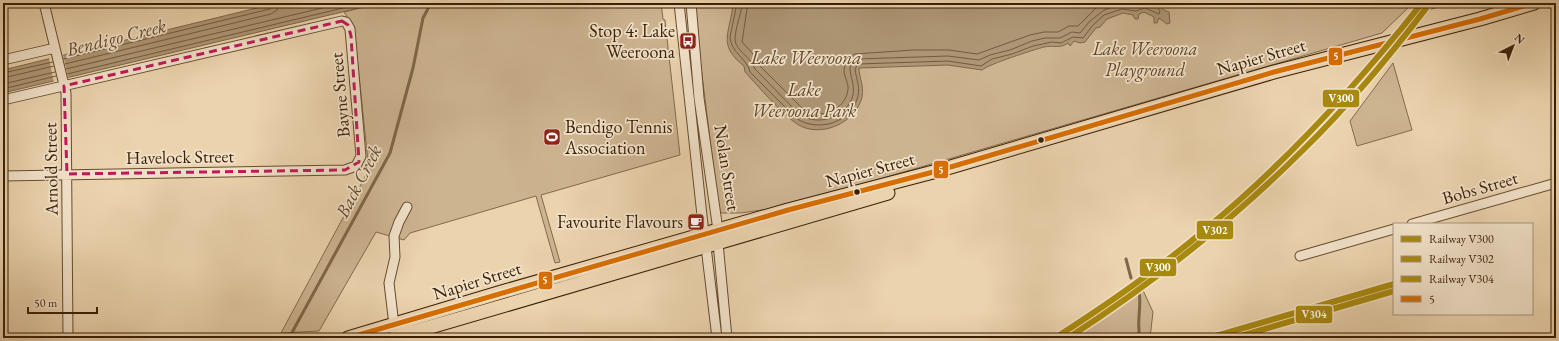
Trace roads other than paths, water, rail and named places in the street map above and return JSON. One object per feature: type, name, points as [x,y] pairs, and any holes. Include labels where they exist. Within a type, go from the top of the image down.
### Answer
[{"type":"highway","name":"Napier Street","points":[[348,338],[393,334],[705,240],[1087,131],[1407,37],[1509,5],[1534,3]]},
{"type":"street","name":"Arnold Street","points":[[44,3],[64,85],[67,174],[68,338]]},
{"type":"street","name":"Nolan Street","points":[[679,3],[717,338]]},
{"type":"street","name":"Nolan Street","points":[[691,3],[699,98],[718,237],[727,338]]},
{"type":"street","name":"Bayne Street","points":[[64,85],[334,21],[344,21],[350,29],[361,150],[360,162],[356,166]]},
{"type":"street","points":[[3,60],[56,52]]},
{"type":"street","points":[[3,100],[64,85]]},
{"type":"street","name":"Havelock Street","points":[[3,176],[345,170],[356,166]]},
{"type":"street","name":"Bobs Street","points":[[1415,223],[1556,182]]},
{"type":"street","points":[[393,334],[389,283],[395,257],[394,236],[398,222],[407,207]]},
{"type":"street","points":[[1300,256],[1393,229]]},
{"type":"water","points":[[277,3],[380,3],[3,93],[3,70]]},
{"type":"water","name":"Lake Weeroona","points":[[733,3],[1157,3],[1164,10],[1169,12],[1170,23],[1167,24],[1159,18],[1157,23],[1154,23],[1154,17],[1144,12],[1139,14],[1138,19],[1135,19],[1133,15],[1123,13],[1107,19],[1100,27],[1096,28],[1085,42],[1080,43],[1074,41],[1070,46],[1068,43],[1059,46],[1047,46],[1002,61],[982,70],[948,65],[859,68],[862,85],[862,97],[853,114],[836,126],[816,130],[797,124],[784,113],[745,72],[744,66],[730,51],[727,37]]},
{"type":"waterway","name":"Back Creek","points":[[289,338],[390,153],[413,68],[423,18],[431,3]]},
{"type":"waterway","points":[[1126,259],[1131,278]]},
{"type":"waterway","points":[[1139,291],[1140,338]]},
{"type":"rail line","name":"V300","points":[[1055,338],[1152,272],[1189,243],[1266,176],[1347,93],[1422,3]]},
{"type":"rail line","name":"V302","points":[[1068,338],[1131,295],[1191,250],[1277,176],[1353,98],[1427,7]]},
{"type":"rail line","name":"V300","points":[[1209,338],[1393,284]]},
{"type":"rail line","name":"V304","points":[[1234,338],[1393,291]]},
{"type":"place","name":"Stop 4: Lake Weeroona","points":[[688,41]]},
{"type":"place","name":"Bendigo Tennis Association","points":[[552,137]]},
{"type":"place","name":"Favourite Flavours","points":[[696,222]]},
{"type":"water label","name":"Bendigo Creek","points":[[116,37]]},
{"type":"park label","name":"Lake Weeroona Playground","points":[[1145,59]]},
{"type":"park label","name":"Lake Weeroona Park","points":[[804,100]]}]
